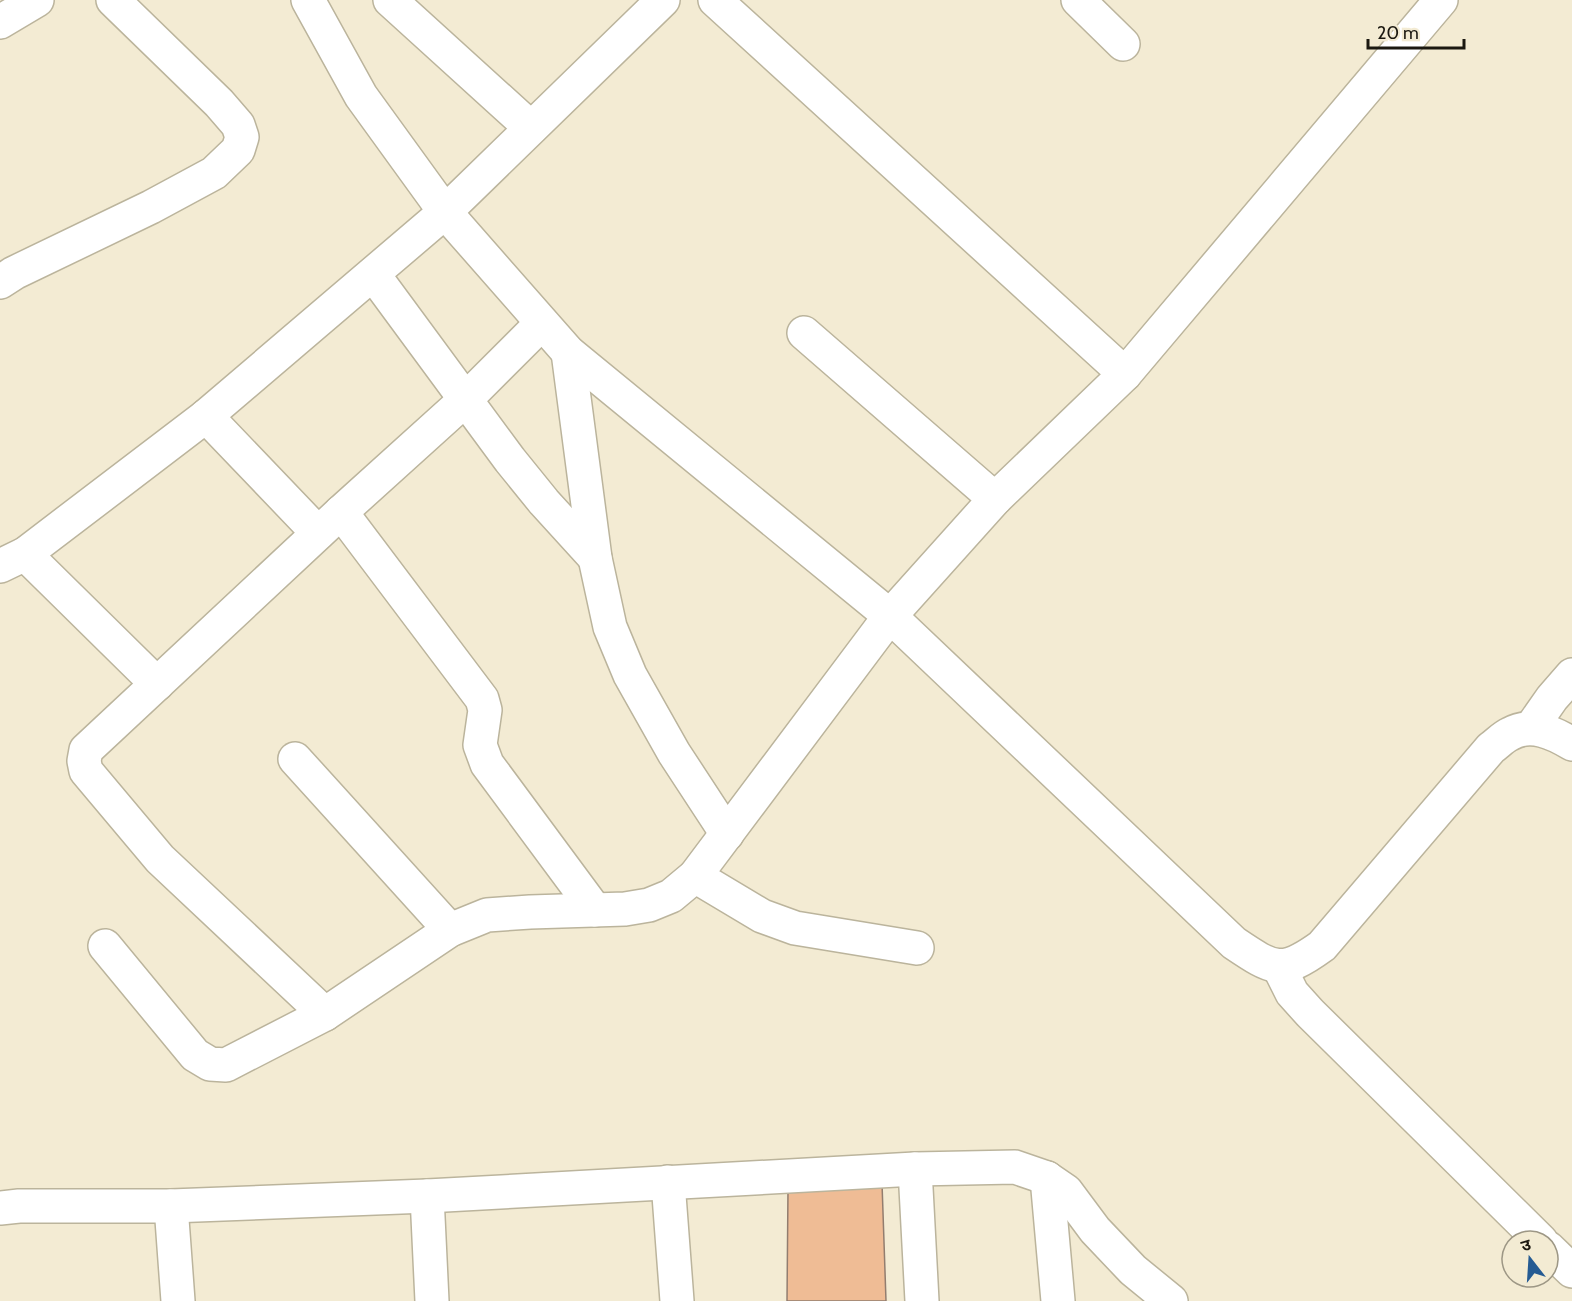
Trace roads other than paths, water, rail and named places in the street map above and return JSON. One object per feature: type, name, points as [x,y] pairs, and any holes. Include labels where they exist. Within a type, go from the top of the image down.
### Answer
[{"type":"street","points":[[0,22],[37,0]]},
{"type":"street","points":[[0,282],[214,173],[238,150],[242,137],[238,125],[219,103],[113,0]]},
{"type":"street","points":[[308,0],[361,96],[445,212],[568,352],[890,616],[1234,944],[1258,960],[1279,967],[1302,960],[1322,946],[1491,748],[1511,733],[1531,728],[1556,735],[1572,744]]},
{"type":"street","points":[[390,0],[531,128]]},
{"type":"street","points":[[157,684],[12,560],[206,416],[373,274],[445,212],[663,0]]},
{"type":"street","points":[[715,0],[1125,374]]},
{"type":"street","points":[[1078,0],[1124,44]]},
{"type":"street","points":[[105,946],[195,1055],[210,1064],[226,1065],[325,1014],[450,930],[487,915],[625,909],[649,906],[671,896],[696,876],[890,616],[995,500],[1125,374],[1441,0]]},
{"type":"street","points":[[373,274],[465,400],[544,502],[595,558]]},
{"type":"street","points":[[325,1014],[160,859],[86,771],[84,761],[86,750],[329,522],[465,400],[542,322]]},
{"type":"street","points":[[804,333],[995,500]]},
{"type":"street","points":[[568,352],[595,558],[610,627],[630,675],[674,753],[727,834]]},
{"type":"street","points":[[206,416],[329,522],[482,699],[486,710],[480,745],[487,764],[595,910]]},
{"type":"street","points":[[1531,728],[1572,675]]},
{"type":"street","points":[[294,759],[450,930]]},
{"type":"street","points":[[696,876],[762,916],[795,928],[917,948]]},
{"type":"street","points":[[1279,967],[1292,993],[1310,1013],[1529,1229]]},
{"type":"street","points":[[0,1208],[171,1206],[427,1196],[915,1169],[1015,1167],[1047,1178],[1066,1191],[1095,1230],[1133,1270],[1171,1301]]},
{"type":"street","points":[[915,1169],[922,1301]]},
{"type":"street","points":[[1047,1178],[1058,1301]]},
{"type":"street","points":[[668,1182],[676,1301]]},
{"type":"street","points":[[427,1196],[432,1301]]},
{"type":"street","points":[[171,1206],[178,1301]]},
{"type":"street","points":[[1560,1260],[1572,1271]]}]
